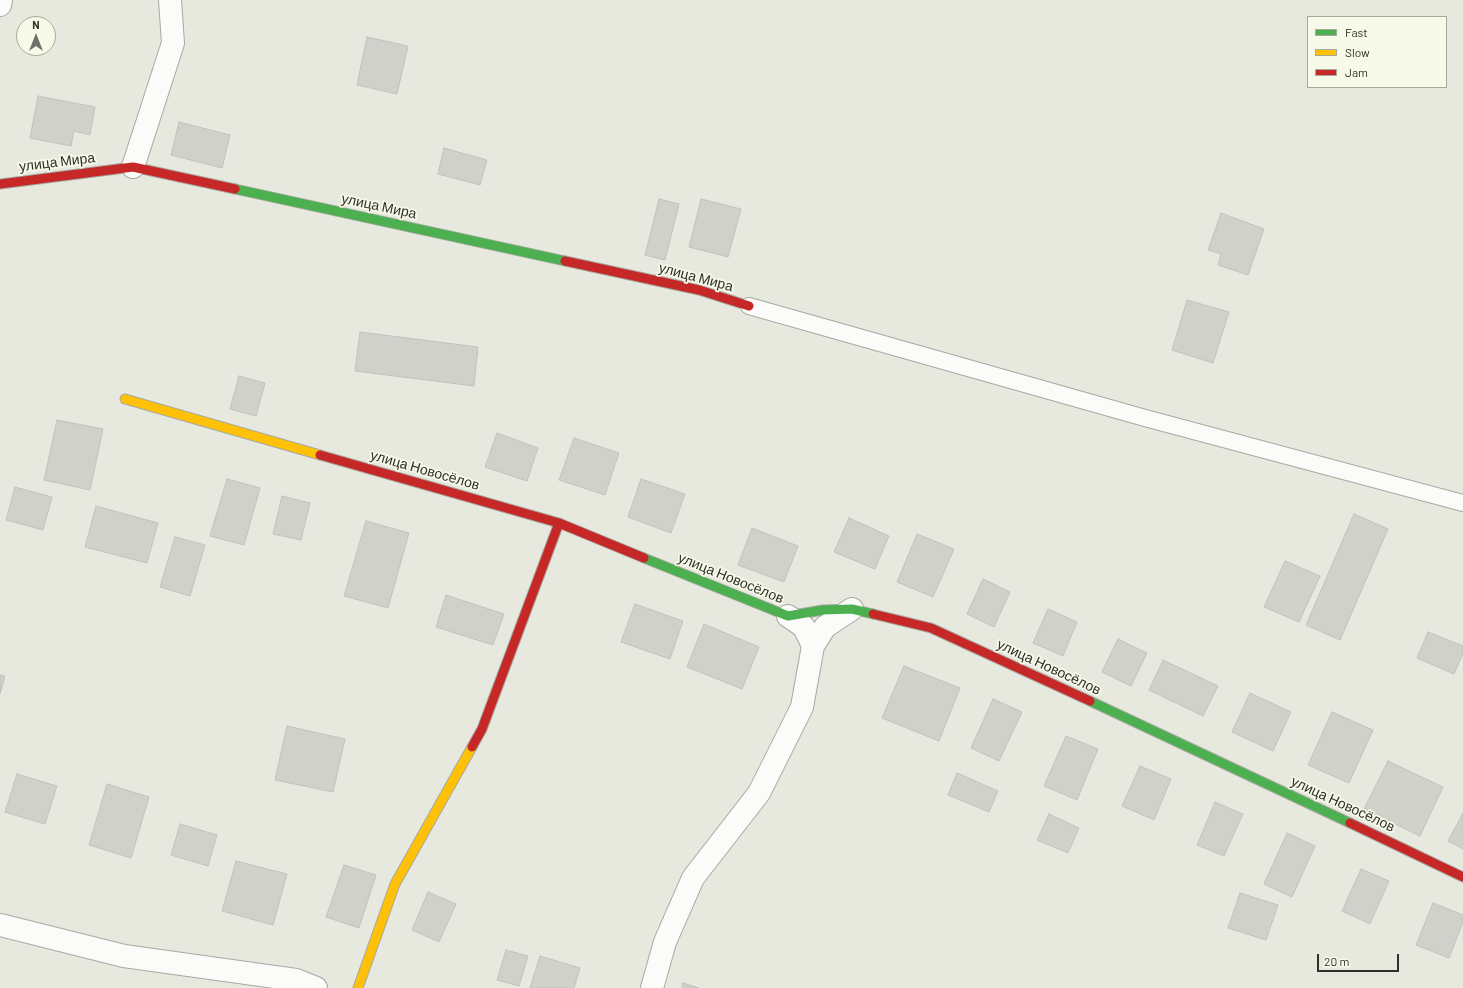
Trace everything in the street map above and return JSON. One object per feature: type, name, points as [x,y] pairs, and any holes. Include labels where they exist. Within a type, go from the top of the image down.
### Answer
[{"type":"street","points":[[133,167],[173,43],[170,0]]},
{"type":"street","name":"улица Мира","points":[[0,184],[133,167],[700,290],[748,306]]},
{"type":"street","name":"улица Новосёлов","points":[[125,399],[559,523],[788,616],[823,610],[852,609],[931,628],[1211,757],[1463,877]]},
{"type":"street","points":[[358,988],[395,884],[482,729],[559,523]]},
{"type":"street","points":[[652,988],[665,942],[693,878],[759,793],[802,706],[813,646],[825,628],[852,609]]},
{"type":"street","points":[[788,616],[804,628],[813,646]]},
{"type":"street","points":[[0,925],[124,956],[296,980],[316,988]]},
{"type":"lane","points":[[748,306],[1145,418],[1463,503]]},
{"type":"building","points":[[367,37],[408,46],[397,94],[357,85]]},
{"type":"building","points":[[38,96],[95,107],[90,135],[74,131],[71,146],[30,138]]},
{"type":"building","points":[[179,122],[230,135],[222,168],[171,155]]},
{"type":"building","points":[[444,148],[487,160],[480,185],[438,174]]},
{"type":"building","points":[[659,199],[679,204],[665,260],[645,255]]},
{"type":"building","points":[[701,199],[741,209],[728,257],[689,247]]},
{"type":"building","points":[[1221,213],[1264,229],[1248,275],[1218,265],[1221,254],[1208,250]]},
{"type":"building","points":[[1187,300],[1229,312],[1213,363],[1172,350]]},
{"type":"building","points":[[360,332],[478,347],[474,386],[355,371]]},
{"type":"building","points":[[239,376],[265,383],[256,416],[230,409]]},
{"type":"building","points":[[57,420],[103,429],[90,490],[44,480]]},
{"type":"building","points":[[497,433],[538,448],[527,481],[485,467]]},
{"type":"building","points":[[574,438],[619,453],[605,495],[559,480]]},
{"type":"building","points":[[227,479],[260,488],[244,545],[210,536]]},
{"type":"building","points":[[641,479],[685,494],[671,533],[628,517]]},
{"type":"building","points":[[15,487],[52,497],[43,530],[6,520]]},
{"type":"building","points":[[282,496],[310,503],[301,540],[273,534]]},
{"type":"building","points":[[96,506],[158,523],[147,563],[85,547]]},
{"type":"building","points":[[1354,514],[1388,529],[1340,640],[1306,625]]},
{"type":"building","points":[[849,518],[889,536],[875,569],[834,552]]},
{"type":"building","points":[[366,521],[409,533],[388,608],[344,596]]},
{"type":"building","points":[[752,528],[798,546],[784,582],[738,565]]},
{"type":"building","points":[[917,534],[954,549],[933,597],[897,582]]},
{"type":"building","points":[[175,537],[205,545],[190,596],[160,587]]},
{"type":"building","points":[[1285,561],[1320,576],[1299,622],[1264,607]]},
{"type":"building","points":[[983,579],[1010,592],[994,627],[967,614]]},
{"type":"building","points":[[446,595],[504,614],[493,645],[436,627]]},
{"type":"building","points":[[635,604],[683,621],[670,659],[621,642]]},
{"type":"building","points":[[1048,609],[1077,622],[1063,656],[1033,643]]},
{"type":"building","points":[[704,624],[759,647],[742,689],[687,667]]},
{"type":"building","points":[[1428,632],[1463,646],[1463,653],[1454,674],[1417,658]]},
{"type":"building","points":[[1118,639],[1147,653],[1131,686],[1102,672]]},
{"type":"building","points":[[1163,660],[1218,686],[1203,716],[1149,690]]},
{"type":"building","points":[[904,666],[960,688],[939,741],[882,718]]},
{"type":"building","points":[[0,675],[5,676],[0,694]]},
{"type":"building","points":[[1250,693],[1291,712],[1273,751],[1232,732]]},
{"type":"building","points":[[993,699],[1022,712],[999,761],[971,748]]},
{"type":"building","points":[[1332,712],[1373,730],[1349,783],[1308,765]]},
{"type":"building","points":[[287,726],[345,739],[333,792],[275,780]]},
{"type":"building","points":[[1066,736],[1098,749],[1077,800],[1044,786]]},
{"type":"building","points":[[1388,761],[1443,787],[1420,836],[1364,809]]},
{"type":"building","points":[[1140,766],[1171,779],[1154,820],[1122,806]]},
{"type":"building","points":[[957,773],[998,791],[989,812],[948,795]]},
{"type":"building","points":[[17,774],[57,786],[45,824],[5,812]]},
{"type":"building","points":[[107,784],[149,797],[131,858],[89,845]]},
{"type":"building","points":[[1215,802],[1243,814],[1224,856],[1197,845]]},
{"type":"building","points":[[1463,813],[1463,849],[1448,841]]},
{"type":"building","points":[[1049,814],[1079,828],[1068,853],[1037,840]]},
{"type":"building","points":[[180,824],[217,835],[208,866],[171,855]]},
{"type":"building","points":[[1287,833],[1315,846],[1292,897],[1264,884]]},
{"type":"building","points":[[236,861],[287,874],[273,925],[222,911]]},
{"type":"building","points":[[344,865],[376,875],[359,928],[326,917]]},
{"type":"building","points":[[1361,869],[1389,881],[1370,924],[1342,911]]},
{"type":"building","points":[[428,892],[456,904],[439,942],[412,930]]},
{"type":"building","points":[[1240,893],[1278,905],[1266,940],[1228,928]]},
{"type":"building","points":[[1433,903],[1463,915],[1463,922],[1449,958],[1416,945]]},
{"type":"building","points":[[506,950],[528,956],[519,986],[497,980]]},
{"type":"building","points":[[540,956],[580,968],[574,988],[530,988]]},
{"type":"building","points":[[683,983],[699,988],[682,988]]},
{"type":"traffic: fast","points":[[235,189],[565,261]]},
{"type":"traffic: fast","points":[[644,558],[788,616],[823,610],[852,609],[873,614]]},
{"type":"traffic: fast","points":[[1090,701],[1350,823]]},
{"type":"traffic: slow","points":[[125,399],[320,455]]},
{"type":"traffic: slow","points":[[358,988],[395,884],[472,747]]},
{"type":"traffic: jam","points":[[0,184],[133,167],[235,189]]},
{"type":"traffic: jam","points":[[565,261],[699,290],[749,306]]},
{"type":"traffic: jam","points":[[320,455],[559,523],[644,558]]},
{"type":"traffic: jam","points":[[472,747],[482,729],[559,523]]},
{"type":"traffic: jam","points":[[873,614],[931,628],[1090,701]]},
{"type":"traffic: jam","points":[[1350,823],[1463,877]]}]
